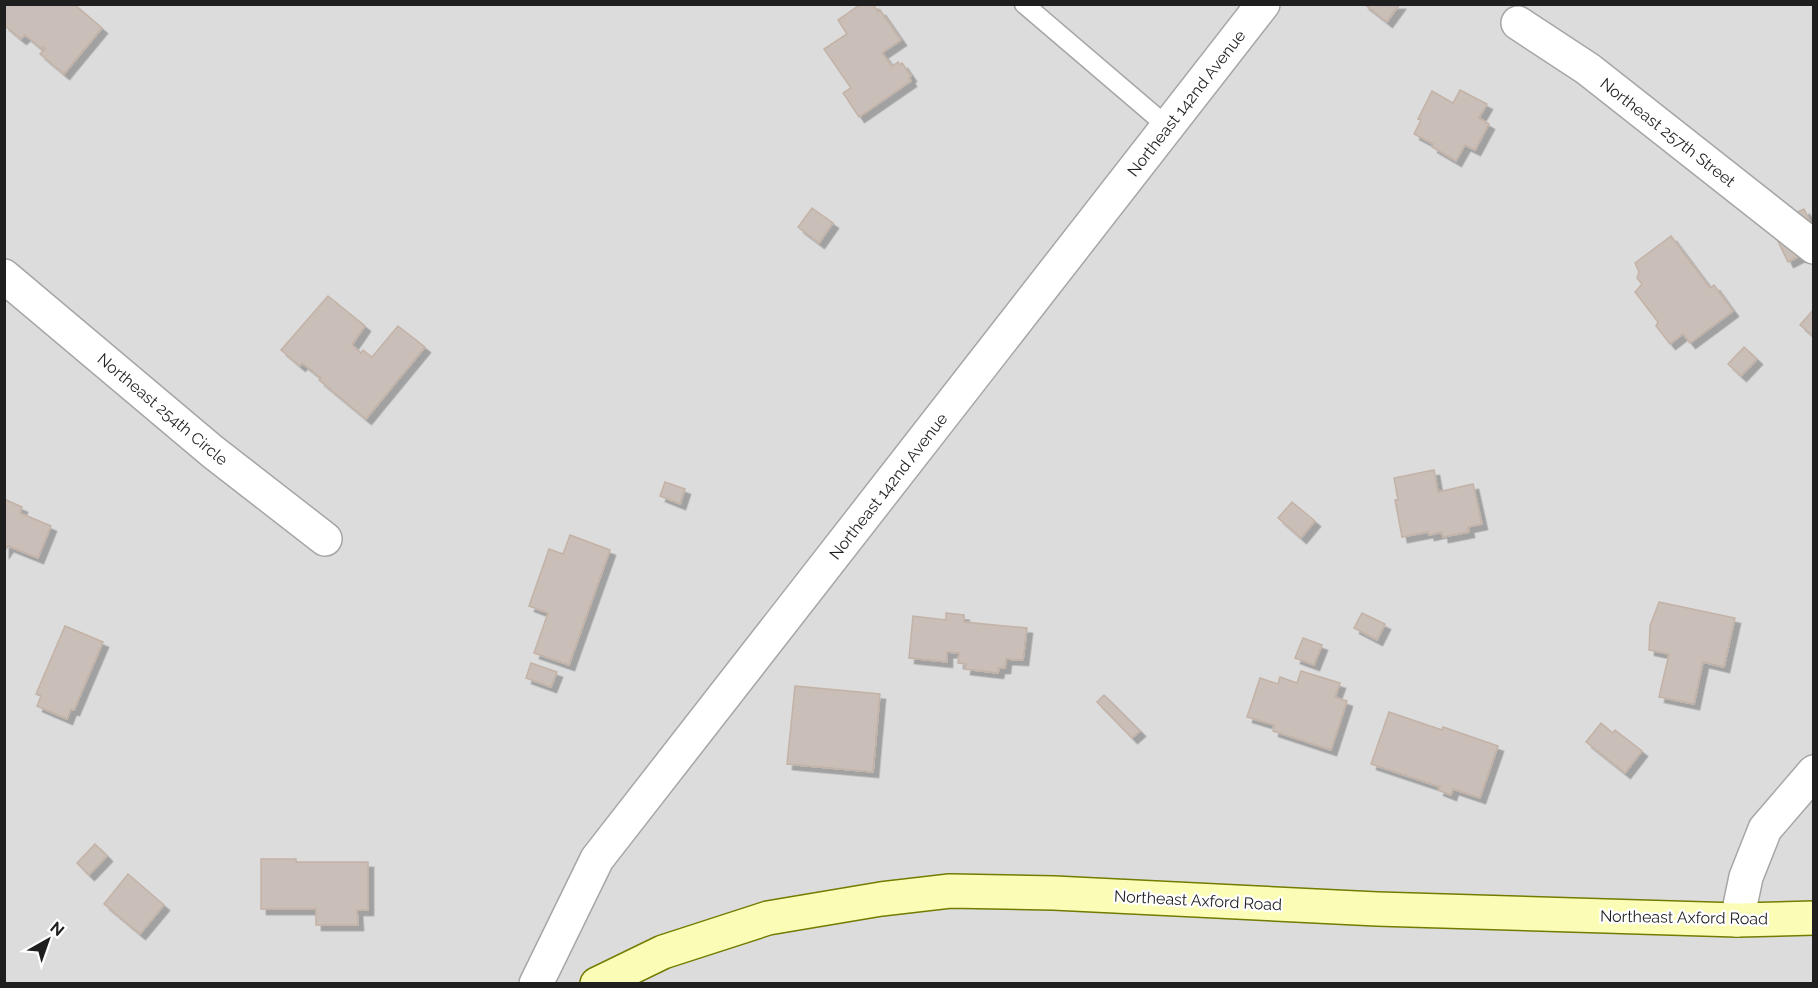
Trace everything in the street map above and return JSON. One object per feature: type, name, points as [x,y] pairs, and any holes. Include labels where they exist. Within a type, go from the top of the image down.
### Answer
[{"type":"main road","name":"Northeast Axford Road","points":[[597,984],[663,952],[768,918],[881,898],[950,891],[1054,893],[1377,909],[1737,920],[1814,918]]},
{"type":"street","name":"Northeast 142nd Avenue","points":[[536,984],[597,859],[1263,4]]},
{"type":"street","name":"Northeast 257th Street","points":[[1518,23],[1588,69],[1814,247]]},
{"type":"street","name":"Northeast 254th Circle","points":[[4,276],[213,452],[325,539]]},
{"type":"street","points":[[1737,920],[1746,877],[1765,830],[1814,772]]},
{"type":"lane","points":[[1024,4],[1168,127]]},
{"type":"shaded area","points":[[5,5],[1813,5],[1813,983],[5,983]]},
{"type":"building","points":[[4,4],[74,4],[102,28],[64,74],[40,54],[45,49],[43,47],[42,49],[25,35],[21,39],[4,25]]},
{"type":"building","points":[[861,4],[873,4],[878,12],[880,10],[901,40],[882,53],[892,66],[898,62],[900,65],[902,63],[911,76],[909,78],[911,81],[859,117],[843,93],[851,88],[824,49],[847,34],[838,20]]},
{"type":"building","points":[[1364,4],[1400,4],[1387,22]]},
{"type":"building","points":[[1460,90],[1487,104],[1479,118],[1489,124],[1475,150],[1465,145],[1456,161],[1432,147],[1433,144],[1414,134],[1421,120],[1418,119],[1432,91],[1453,103]]},
{"type":"building","points":[[812,208],[833,223],[819,243],[798,227]]},
{"type":"building","points":[[1804,209],[1814,229],[1814,249],[1788,262],[1770,225]]},
{"type":"building","points":[[1671,236],[1710,288],[1714,285],[1733,311],[1690,343],[1683,334],[1670,344],[1656,326],[1658,322],[1635,292],[1642,284],[1637,278],[1639,272],[1635,263]]},
{"type":"building","points":[[328,296],[365,326],[352,345],[361,353],[363,350],[372,357],[398,326],[425,347],[366,419],[319,380],[321,378],[302,363],[300,366],[281,350]]},
{"type":"building","points":[[1814,309],[1814,333],[1812,335],[1800,325]]},
{"type":"building","points":[[1744,347],[1757,359],[1741,376],[1728,364]]},
{"type":"building","points":[[1434,470],[1438,492],[1473,484],[1482,524],[1468,527],[1469,532],[1443,537],[1442,532],[1429,535],[1428,532],[1402,537],[1395,500],[1398,500],[1394,478]]},
{"type":"building","points":[[665,482],[685,489],[680,504],[660,496]]},
{"type":"building","points":[[4,499],[22,507],[20,513],[51,526],[38,558],[8,546],[4,552]]},
{"type":"building","points":[[1292,502],[1315,521],[1301,538],[1278,518]]},
{"type":"building","points":[[570,535],[610,550],[569,665],[534,653],[548,613],[529,606],[549,549],[563,554]]},
{"type":"building","points":[[1659,602],[1735,618],[1724,667],[1703,662],[1694,704],[1659,697],[1669,654],[1649,650],[1650,626]]},
{"type":"building","points":[[946,613],[964,615],[964,622],[1027,628],[1023,660],[1006,659],[1005,668],[999,668],[998,673],[965,669],[966,664],[958,663],[959,653],[947,652],[947,662],[909,658],[913,616],[946,620]]},
{"type":"building","points":[[1362,613],[1385,624],[1377,640],[1354,628]]},
{"type":"building","points":[[65,626],[103,642],[74,710],[71,709],[67,719],[37,706],[41,696],[36,694]]},
{"type":"building","points":[[1303,638],[1322,645],[1314,665],[1295,658]]},
{"type":"building","points":[[531,663],[557,672],[551,687],[526,678]]},
{"type":"building","points":[[1301,671],[1340,683],[1335,697],[1347,701],[1331,750],[1273,731],[1274,725],[1247,717],[1260,678],[1278,684],[1280,677],[1297,683]]},
{"type":"building","points":[[795,686],[880,694],[873,772],[787,764]]},
{"type":"building","points":[[1104,695],[1140,731],[1132,738],[1097,702]]},
{"type":"building","points":[[1389,712],[1498,746],[1480,798],[1453,789],[1451,795],[1438,790],[1440,787],[1371,764]]},
{"type":"building","points":[[1601,723],[1613,733],[1615,730],[1642,751],[1625,773],[1586,742]]},
{"type":"building","points":[[95,844],[107,856],[89,875],[77,863]]},
{"type":"building","points":[[261,859],[296,859],[296,862],[368,862],[368,910],[357,910],[358,925],[316,925],[316,909],[261,909]]},
{"type":"building","points":[[128,874],[164,905],[140,934],[104,904]]}]
